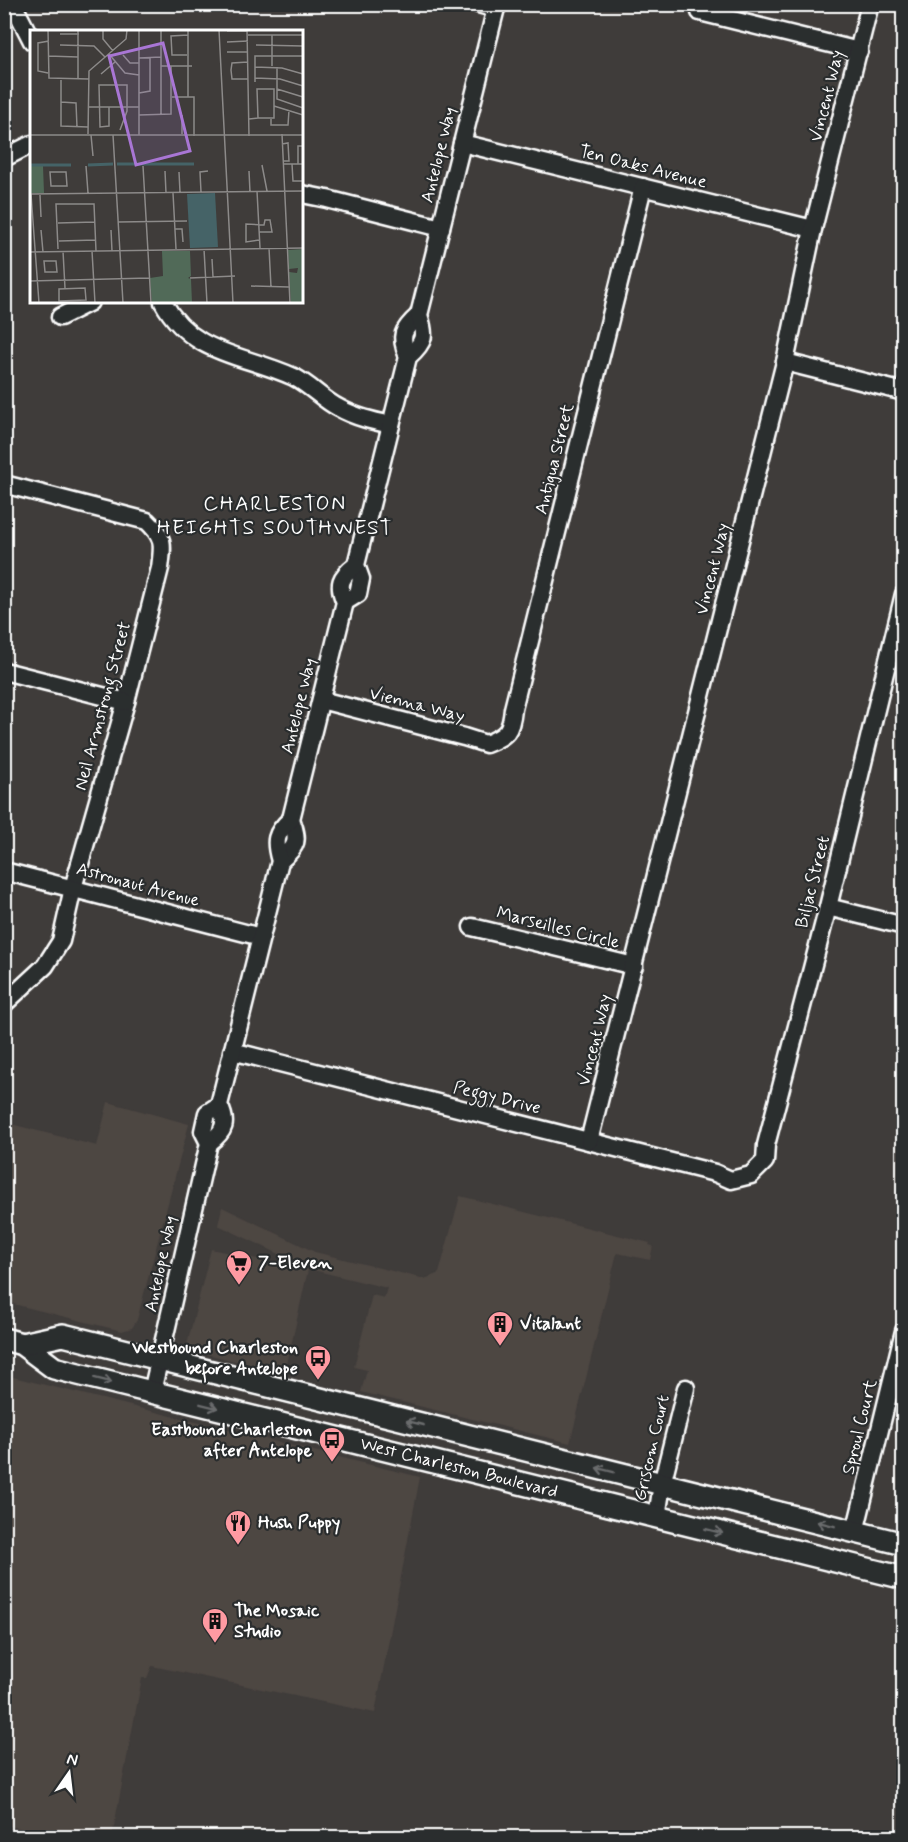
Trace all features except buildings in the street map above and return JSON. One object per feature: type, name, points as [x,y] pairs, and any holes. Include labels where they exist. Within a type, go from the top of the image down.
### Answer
[{"type":"main road","name":"West Charleston Boulevard","points":[[13,1341],[63,1335],[903,1544]]},
{"type":"main road","name":"West Charleston Boulevard","points":[[13,1341],[54,1368],[903,1578]]},
{"type":"street","points":[[13,4],[30,37]]},
{"type":"street","points":[[478,4],[497,7]]},
{"type":"street","name":"Vincent Way","points":[[589,1141],[784,362],[813,229],[870,4]]},
{"type":"street","name":"Antelope Way","points":[[152,1392],[209,1143],[203,1131],[207,1113],[219,1105],[280,861],[294,850],[297,835],[291,819],[345,602],[358,594],[361,579],[356,565],[408,357],[402,342],[406,326],[419,315],[497,7]]},
{"type":"street","points":[[700,12],[859,51]]},
{"type":"street","name":"Ten Oaks Avenue","points":[[462,143],[813,229]]},
{"type":"street","points":[[4,158],[30,145]]},
{"type":"street","name":"Antigua Street","points":[[502,738],[511,726],[513,709],[643,187]]},
{"type":"street","points":[[303,194],[441,228]]},
{"type":"street","points":[[60,316],[88,303]]},
{"type":"street","points":[[164,303],[189,334],[208,347],[295,378],[338,408],[362,418],[391,425]]},
{"type":"street","points":[[784,362],[903,392]]},
{"type":"street","name":"Neil Armstrong Street","points":[[4,484],[147,520],[159,532],[162,547],[160,568],[126,702],[73,888],[61,941],[45,966],[4,1004]]},
{"type":"street","name":"Biljac Street","points":[[751,1175],[765,1161],[766,1145],[828,907],[903,594]]},
{"type":"street","points":[[4,671],[126,702]]},
{"type":"street","name":"Vienna Way","points":[[321,700],[464,736],[486,744],[502,738]]},
{"type":"street","name":"Astronaut Avenue","points":[[4,871],[261,937]]},
{"type":"street","points":[[828,907],[903,926]]},
{"type":"street","name":"Marseilles Circle","points":[[472,927],[634,966]]},
{"type":"street","name":"Peggy Drive","points":[[232,1051],[715,1173],[732,1180],[751,1175]]},
{"type":"street","name":"Sproul Court","points":[[855,1532],[903,1331]]},
{"type":"street","name":"Griscom Court","points":[[657,1517],[662,1484],[686,1388]]},
{"type":"shaded area","points":[[108,1102],[189,1124],[137,1320],[132,1328],[122,1331],[5,1302],[4,1131],[7,1123],[97,1146]]},
{"type":"shaded area","points":[[460,1196],[650,1243],[649,1245],[653,1246],[650,1260],[617,1253],[570,1443],[361,1392],[367,1370],[354,1367],[372,1295],[384,1298],[387,1288],[313,1270],[218,1225],[222,1207],[315,1252],[425,1279],[439,1273]]},
{"type":"shaded area","points":[[211,1249],[308,1270],[285,1373],[186,1349]]},
{"type":"shaded area","points":[[5,1375],[420,1477],[375,1713],[152,1666],[147,1678],[142,1678],[112,1837],[58,1837],[5,1825]]},
{"type":"waterway","points":[[4,1836],[12,1838]]},
{"type":"place","name":"7-Eleven","points":[[239,1286]]},
{"type":"place","name":"Vitalant","points":[[500,1347]]},
{"type":"place","name":"Westbound Charleston before Antelope","points":[[318,1381]]},
{"type":"place","name":"Eastbound Charleston after Antelope","points":[[332,1463]]},
{"type":"place","name":"Hush Puppy","points":[[238,1546]]},
{"type":"place","name":"The Mosaic Studio","points":[[215,1644]]},
{"type":"district","name":"CHARLESTON HEIGHTS SOUTHWEST","points":[[275,516]]}]
